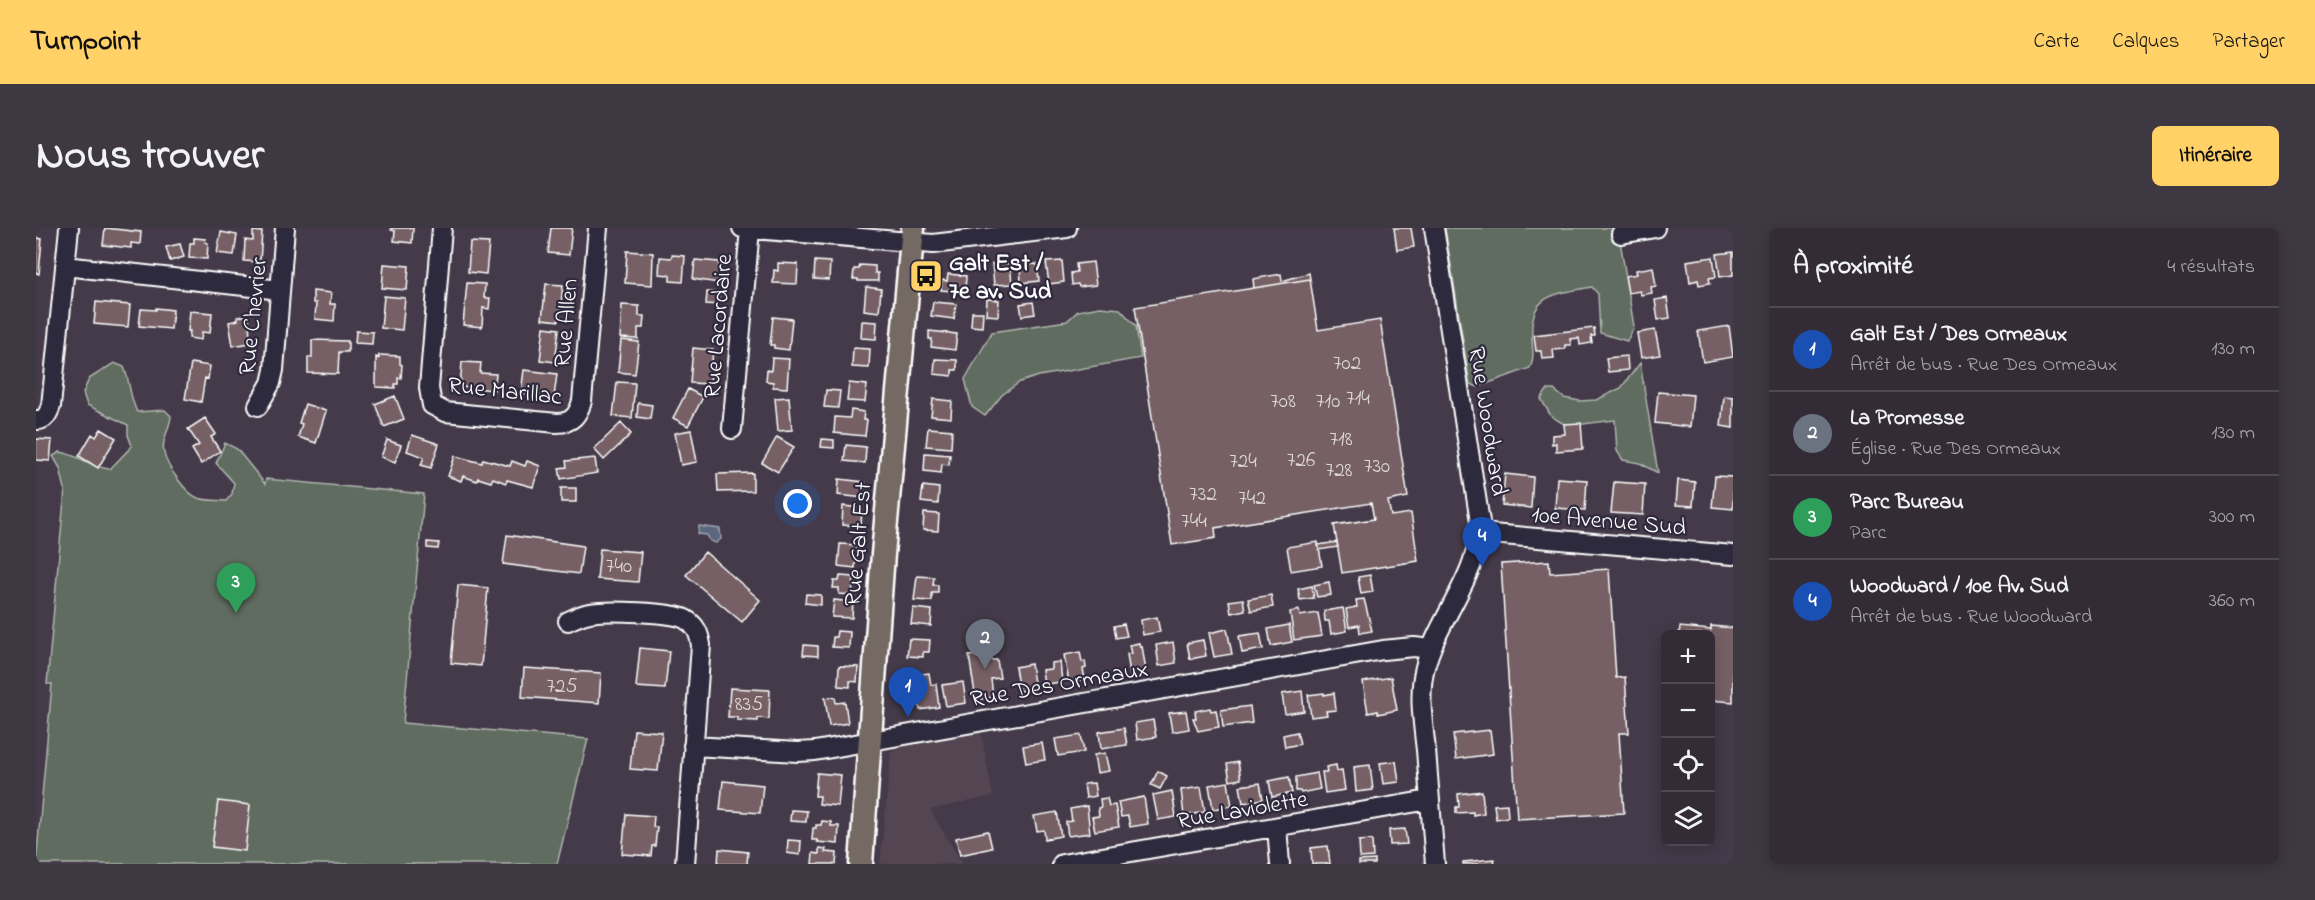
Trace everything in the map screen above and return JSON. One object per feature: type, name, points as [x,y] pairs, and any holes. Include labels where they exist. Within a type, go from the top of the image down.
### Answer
[{"type":"main road","name":"Rue Galt Est","points":[[861,864],[883,555],[912,235]]},
{"type":"street","points":[[42,418],[51,406],[69,228]]},
{"type":"street","name":"Rue Chevrier","points":[[258,406],[271,383],[274,370],[285,228]]},
{"type":"street","name":"Rue Marillac","points":[[442,228],[429,388],[432,405],[445,412],[557,423],[573,419]]},
{"type":"street","name":"Rue Allen","points":[[573,419],[579,412],[582,402],[598,228]]},
{"type":"street","points":[[742,228],[912,235],[946,243],[1067,228]]},
{"type":"street","name":"Rue Woodward","points":[[1434,228],[1479,510],[1480,533],[1464,580],[1431,649],[1424,675],[1422,705],[1435,864]]},
{"type":"street","points":[[1621,234],[1655,228]]},
{"type":"street","name":"Rue Lacordaire","points":[[732,429],[750,229]]},
{"type":"street","points":[[65,266],[280,290]]},
{"type":"street","name":"10e Avenue Sud","points":[[1480,533],[1733,555]]},
{"type":"street","points":[[568,621],[591,613],[650,614],[679,616],[696,627],[701,645],[685,864]]},
{"type":"street","name":"Rue Des Ormeaux","points":[[693,746],[798,752],[1383,650],[1414,647],[1431,649]]},
{"type":"street","name":"Rue Laviolette","points":[[1062,864],[1430,800]]},
{"type":"street","points":[[1277,827],[1280,864]]},
{"type":"shaded area","points":[[981,732],[993,796],[930,810],[963,864],[880,864],[891,752],[896,750],[896,747]]},
{"type":"green space","points":[[1445,228],[1618,228],[1634,327],[1627,341],[1600,333],[1598,294],[1592,287],[1557,294],[1541,303],[1535,311],[1532,322],[1533,356],[1530,368],[1478,387],[1470,384]]},
{"type":"green space","points":[[1100,307],[1120,309],[1136,326],[1141,358],[1039,376],[1020,382],[1002,395],[985,416],[972,407],[965,379],[992,332],[1067,321],[1078,311]]},
{"type":"green space","points":[[114,363],[124,367],[137,412],[165,410],[171,416],[164,453],[172,471],[182,485],[198,498],[226,501],[232,494],[234,483],[216,463],[225,443],[237,449],[265,484],[266,479],[424,494],[403,723],[588,739],[557,864],[36,864],[52,684],[47,684],[65,489],[60,468],[53,456],[60,452],[110,469],[132,446],[128,435],[128,425],[87,405],[83,393],[89,379]]},
{"type":"green space","points":[[1640,363],[1658,473],[1640,463],[1623,460],[1617,451],[1615,420],[1567,426],[1551,416],[1541,399],[1547,390],[1554,390],[1564,398],[1580,401],[1596,400],[1621,388]]},
{"type":"water","points":[[699,526],[720,529],[721,539],[716,543],[710,541],[707,535],[698,534]]},
{"type":"building","points":[[105,228],[141,232],[140,244],[131,243],[131,248],[103,245]]},
{"type":"building","points":[[391,228],[413,228],[412,243],[394,241],[395,231]]},
{"type":"building","points":[[551,228],[572,228],[569,255],[548,253]]},
{"type":"building","points":[[1394,228],[1411,228],[1414,247],[1397,250]]},
{"type":"building","points":[[253,231],[262,232],[260,262],[244,261],[245,240],[253,241]]},
{"type":"building","points":[[221,232],[237,235],[234,255],[217,253]]},
{"type":"building","points":[[36,238],[42,239],[39,274],[36,273]]},
{"type":"building","points":[[194,238],[206,239],[207,259],[189,258],[190,243],[194,243]]},
{"type":"building","points":[[470,242],[489,243],[486,274],[468,272]]},
{"type":"building","points":[[180,244],[184,257],[170,261],[166,247]]},
{"type":"building","points":[[627,251],[653,253],[652,285],[625,283]]},
{"type":"building","points":[[1733,252],[1733,275],[1720,277],[1717,254]]},
{"type":"building","points":[[672,255],[685,256],[683,282],[670,281],[670,275],[659,274],[660,257],[671,258]]},
{"type":"building","points":[[1713,257],[1716,277],[1709,278],[1710,283],[1699,285],[1698,280],[1690,282],[1687,261]]},
{"type":"building","points":[[695,260],[719,262],[718,283],[693,279]]},
{"type":"building","points":[[815,261],[830,262],[829,280],[814,279]]},
{"type":"building","points":[[1062,261],[1064,282],[1049,284],[1046,262]]},
{"type":"building","points":[[1093,262],[1096,285],[1079,287],[1078,284],[1072,285],[1071,273],[1077,272],[1076,264]]},
{"type":"building","points":[[778,263],[798,264],[797,284],[773,283],[774,270],[778,271]]},
{"type":"building","points":[[1010,263],[1012,284],[994,285],[992,264]]},
{"type":"building","points":[[384,264],[409,266],[407,290],[382,288]]},
{"type":"building","points":[[1037,264],[1039,281],[1021,283],[1020,265]]},
{"type":"building","points":[[860,265],[875,266],[878,281],[853,279],[854,269],[859,269]]},
{"type":"building","points":[[1653,267],[1656,286],[1651,287],[1652,293],[1641,295],[1640,291],[1628,293],[1625,276],[1637,274],[1636,270]]},
{"type":"building","points":[[1309,273],[1310,279],[1254,288],[1253,279],[1281,274],[1282,281]]},
{"type":"building","points":[[948,274],[966,276],[965,292],[941,290],[942,280],[947,281]]},
{"type":"building","points":[[1310,279],[1318,330],[1380,320],[1408,497],[1388,501],[1391,516],[1411,513],[1418,561],[1342,573],[1334,525],[1374,519],[1371,503],[1215,528],[1216,538],[1172,545],[1135,307]]},
{"type":"building","points":[[467,283],[485,284],[484,298],[490,298],[489,309],[483,308],[482,327],[463,325]]},
{"type":"building","points":[[546,284],[563,285],[559,321],[542,319]]},
{"type":"building","points":[[866,287],[881,289],[879,312],[864,310]]},
{"type":"building","points":[[313,291],[331,293],[330,304],[335,304],[334,321],[315,319],[316,303],[313,303]]},
{"type":"building","points":[[707,292],[719,293],[718,305],[706,304]]},
{"type":"building","points":[[384,296],[405,298],[402,330],[381,328]]},
{"type":"building","points":[[1667,298],[1670,318],[1658,320],[1655,300]]},
{"type":"building","points":[[987,299],[999,300],[998,316],[986,315]]},
{"type":"building","points":[[96,302],[130,305],[128,327],[94,324]]},
{"type":"building","points":[[933,302],[956,304],[954,319],[931,316]]},
{"type":"building","points":[[1033,302],[1035,314],[1022,316],[1020,304]]},
{"type":"building","points":[[622,305],[639,306],[639,316],[644,316],[643,328],[638,328],[638,339],[620,338]]},
{"type":"building","points":[[156,308],[173,310],[171,329],[139,326],[141,309],[156,310]]},
{"type":"building","points":[[190,311],[212,313],[210,333],[202,332],[201,340],[189,338]]},
{"type":"building","points":[[972,312],[983,312],[982,327],[971,326]]},
{"type":"building","points":[[249,315],[250,343],[233,346],[229,322],[238,320],[237,317]]},
{"type":"building","points":[[773,317],[792,319],[789,350],[774,348],[774,345],[770,345]]},
{"type":"building","points":[[862,321],[877,322],[876,339],[861,338]]},
{"type":"building","points":[[1729,326],[1733,357],[1703,362],[1698,331]]},
{"type":"building","points":[[544,327],[559,329],[555,362],[540,360]]},
{"type":"building","points":[[1594,328],[1595,336],[1591,336],[1592,343],[1580,345],[1579,338],[1570,339],[1571,345],[1565,345],[1565,349],[1553,350],[1554,358],[1542,359],[1541,351],[1536,351],[1534,335]]},
{"type":"building","points":[[1655,330],[1660,355],[1641,358],[1637,333]]},
{"type":"building","points":[[356,331],[373,332],[372,344],[355,343]]},
{"type":"building","points":[[929,331],[957,334],[955,350],[931,347],[932,339],[929,339]]},
{"type":"building","points":[[312,340],[348,341],[348,352],[339,352],[338,374],[308,373],[308,357],[312,357]]},
{"type":"building","points":[[621,340],[639,342],[635,374],[618,372]]},
{"type":"building","points":[[693,348],[713,350],[710,384],[690,383]]},
{"type":"building","points":[[853,348],[870,349],[869,368],[852,367]]},
{"type":"building","points":[[379,355],[400,356],[401,378],[398,378],[395,388],[376,387],[376,357],[379,358]]},
{"type":"building","points":[[1627,356],[1628,370],[1608,372],[1606,358]]},
{"type":"building","points":[[772,358],[789,359],[787,388],[773,387],[773,382],[766,381],[767,370],[771,371]]},
{"type":"building","points":[[935,359],[957,360],[957,370],[952,370],[952,376],[934,374]]},
{"type":"building","points":[[462,362],[481,363],[480,373],[496,374],[494,390],[460,387]]},
{"type":"building","points":[[191,363],[210,366],[208,379],[205,378],[201,402],[185,399]]},
{"type":"building","points":[[524,370],[557,374],[554,397],[521,393]]},
{"type":"building","points":[[617,382],[635,383],[632,418],[613,416]]},
{"type":"building","points":[[849,383],[867,385],[865,402],[847,401]]},
{"type":"building","points":[[688,389],[703,397],[688,426],[673,418]]},
{"type":"building","points":[[826,390],[840,391],[838,408],[824,407]]},
{"type":"building","points":[[1658,392],[1693,395],[1690,427],[1655,423]]},
{"type":"building","points":[[395,396],[404,419],[384,427],[375,404]]},
{"type":"building","points":[[1724,396],[1733,397],[1733,428],[1721,426]]},
{"type":"building","points":[[789,397],[792,430],[778,431],[775,398]]},
{"type":"building","points":[[933,399],[952,401],[951,418],[931,416]]},
{"type":"building","points":[[638,403],[652,405],[650,419],[637,417]]},
{"type":"building","points":[[305,404],[326,411],[316,443],[298,437],[302,424],[299,423]]},
{"type":"building","points":[[851,410],[864,412],[863,420],[867,420],[865,436],[834,433],[835,417],[850,418]]},
{"type":"building","points":[[205,418],[216,434],[211,437],[220,451],[201,464],[192,449],[199,445],[188,429]]},
{"type":"building","points":[[621,423],[631,434],[604,460],[594,449]]},
{"type":"building","points":[[1581,423],[1583,449],[1556,451],[1556,443],[1552,444],[1552,435],[1565,434],[1564,424]]},
{"type":"building","points":[[928,428],[952,430],[951,448],[926,446]]},
{"type":"building","points":[[101,429],[116,438],[98,468],[79,456],[92,434],[96,437]]},
{"type":"building","points":[[691,430],[697,462],[681,465],[675,433]]},
{"type":"building","points":[[412,435],[439,444],[431,468],[421,465],[424,457],[407,451]]},
{"type":"building","points":[[777,437],[794,447],[778,472],[762,463]]},
{"type":"building","points":[[36,439],[52,440],[50,461],[36,460]]},
{"type":"building","points":[[822,439],[834,440],[834,448],[821,447]]},
{"type":"building","points":[[387,440],[401,445],[395,462],[381,457]]},
{"type":"building","points":[[846,445],[866,447],[865,463],[844,461]]},
{"type":"building","points":[[925,453],[950,455],[949,465],[942,464],[941,473],[924,471]]},
{"type":"building","points":[[455,456],[482,463],[483,459],[510,466],[512,461],[525,466],[527,461],[540,466],[533,487],[507,480],[506,483],[493,478],[491,482],[478,478],[477,481],[463,476],[461,481],[448,476]]},
{"type":"building","points":[[595,458],[597,473],[561,479],[559,468],[567,467],[566,461]]},
{"type":"building","points":[[753,473],[753,491],[718,492],[717,474]]},
{"type":"building","points":[[1505,474],[1533,477],[1531,508],[1502,505]]},
{"type":"building","points":[[1715,476],[1733,477],[1733,509],[1712,507]]},
{"type":"building","points":[[1557,478],[1587,480],[1585,510],[1555,508]]},
{"type":"building","points":[[839,479],[865,482],[864,498],[838,495]]},
{"type":"building","points":[[1678,480],[1695,482],[1693,506],[1676,505]]},
{"type":"building","points":[[1614,482],[1645,484],[1643,515],[1611,513]]},
{"type":"building","points":[[923,486],[939,488],[938,504],[921,502]]},
{"type":"building","points":[[561,488],[576,488],[576,502],[561,502]]},
{"type":"building","points":[[843,506],[862,508],[861,526],[842,525]]},
{"type":"building","points":[[924,513],[939,514],[938,531],[923,530]]},
{"type":"building","points":[[507,535],[583,546],[579,574],[503,564]]},
{"type":"building","points":[[427,542],[439,543],[438,549],[427,548]]},
{"type":"building","points":[[1318,542],[1322,566],[1291,571],[1287,547]]},
{"type":"building","points":[[1337,542],[1338,547],[1319,550],[1318,545]]},
{"type":"building","points":[[840,544],[857,545],[855,568],[838,566]]},
{"type":"building","points":[[600,549],[641,552],[638,582],[597,579]]},
{"type":"building","points":[[705,552],[760,600],[742,622],[686,575]]},
{"type":"building","points":[[1549,561],[1550,573],[1609,569],[1616,678],[1625,677],[1629,733],[1619,733],[1624,813],[1517,819],[1501,564]]},
{"type":"building","points":[[1370,575],[1373,592],[1361,594],[1358,577]]},
{"type":"building","points":[[840,576],[854,577],[852,595],[839,594],[839,588],[833,588],[834,581],[839,581]]},
{"type":"building","points":[[917,576],[934,577],[933,585],[938,585],[938,593],[932,593],[932,601],[914,600]]},
{"type":"building","points":[[1329,582],[1331,595],[1317,597],[1314,585]]},
{"type":"building","points":[[458,585],[488,588],[481,666],[451,663]]},
{"type":"building","points":[[1312,586],[1314,598],[1300,600],[1298,589]]},
{"type":"building","points":[[806,594],[821,595],[821,605],[805,603]]},
{"type":"building","points":[[1271,595],[1273,607],[1251,611],[1248,599]]},
{"type":"building","points":[[1243,599],[1245,610],[1231,613],[1229,601]]},
{"type":"building","points":[[1364,599],[1372,631],[1360,633],[1359,625],[1349,627],[1346,609],[1357,607],[1356,600]]},
{"type":"building","points":[[834,600],[853,602],[852,618],[832,617]]},
{"type":"building","points":[[913,608],[932,610],[931,626],[911,624]]},
{"type":"building","points":[[1343,608],[1347,631],[1331,634],[1329,621],[1325,621],[1324,611]]},
{"type":"building","points":[[1299,610],[1300,616],[1318,613],[1322,636],[1294,640],[1290,612]]},
{"type":"building","points":[[1157,617],[1160,632],[1143,635],[1141,620]]},
{"type":"building","points":[[1124,624],[1127,636],[1116,638],[1114,626]]},
{"type":"building","points":[[1289,625],[1292,642],[1271,646],[1268,629]]},
{"type":"building","points":[[1711,626],[1733,628],[1733,702],[1715,700],[1715,630],[1711,630]]},
{"type":"building","points":[[1680,627],[1711,630],[1680,630]]},
{"type":"building","points":[[1227,629],[1232,654],[1214,657],[1209,633]]},
{"type":"building","points":[[837,631],[850,632],[849,648],[832,647],[833,637],[836,637]]},
{"type":"building","points":[[1260,633],[1263,649],[1242,653],[1239,636]]},
{"type":"building","points":[[909,639],[930,640],[929,652],[923,652],[923,657],[907,656]]},
{"type":"building","points":[[1203,640],[1206,656],[1190,659],[1187,643]]},
{"type":"building","points":[[1173,642],[1176,663],[1159,666],[1156,645]]},
{"type":"building","points":[[1139,643],[1140,647],[1142,646],[1146,671],[1130,674],[1127,654],[1131,653],[1129,645]]},
{"type":"building","points":[[804,645],[818,646],[818,656],[803,655]]},
{"type":"building","points":[[640,648],[669,651],[665,689],[636,687]]},
{"type":"building","points":[[1080,652],[1082,662],[1085,661],[1086,668],[1083,669],[1085,679],[1069,682],[1064,655]]},
{"type":"building","points":[[990,653],[992,660],[997,660],[1000,678],[991,679],[993,697],[976,700],[969,656]]},
{"type":"building","points":[[1060,662],[1062,682],[1044,684],[1042,670],[1051,669],[1051,663]]},
{"type":"building","points":[[1031,664],[1035,689],[1019,691],[1015,667]]},
{"type":"building","points":[[839,666],[858,667],[857,682],[850,681],[850,687],[838,686]]},
{"type":"building","points":[[524,668],[601,673],[599,703],[522,697]]},
{"type":"building","points":[[929,673],[931,685],[936,684],[939,707],[920,710],[915,675]]},
{"type":"building","points":[[1391,677],[1397,710],[1378,714],[1378,711],[1368,713],[1363,682]]},
{"type":"building","points":[[963,682],[966,703],[946,706],[942,685]]},
{"type":"building","points":[[730,688],[770,690],[769,719],[737,720],[737,717],[728,717]]},
{"type":"building","points":[[1302,691],[1304,711],[1285,714],[1282,694]]},
{"type":"building","points":[[1324,693],[1324,695],[1334,693],[1336,710],[1326,711],[1327,715],[1311,717],[1308,695]]},
{"type":"building","points":[[835,697],[836,703],[845,702],[848,723],[829,726],[825,698]]},
{"type":"building","points":[[1250,706],[1252,723],[1223,727],[1221,710]]},
{"type":"building","points":[[1210,708],[1211,711],[1216,710],[1219,727],[1198,731],[1193,718],[1196,718],[1195,711]]},
{"type":"building","points":[[1186,711],[1189,729],[1172,732],[1169,713]]},
{"type":"building","points":[[1153,720],[1156,737],[1137,740],[1135,723]]},
{"type":"building","points":[[1124,728],[1127,745],[1101,749],[1099,732]]},
{"type":"building","points":[[634,730],[662,732],[658,771],[630,769]]},
{"type":"building","points":[[1490,730],[1493,754],[1456,759],[1453,734]]},
{"type":"building","points":[[1297,732],[1300,744],[1285,747],[1283,735]]},
{"type":"building","points":[[1081,735],[1084,752],[1058,756],[1055,739]]},
{"type":"building","points":[[1042,743],[1045,760],[1026,763],[1023,746]]},
{"type":"building","points":[[1105,753],[1109,771],[1097,773],[1094,755]]},
{"type":"building","points":[[1396,761],[1399,782],[1383,784],[1380,763]]},
{"type":"building","points":[[1238,762],[1241,779],[1230,781],[1227,764]]},
{"type":"building","points":[[1336,765],[1337,771],[1342,770],[1345,790],[1325,793],[1322,772],[1327,772],[1326,767]]},
{"type":"building","points":[[1370,765],[1373,790],[1356,792],[1354,767]]},
{"type":"building","points":[[1158,771],[1167,776],[1160,789],[1151,785]]},
{"type":"building","points":[[817,773],[841,775],[838,806],[819,804],[820,796],[815,796]]},
{"type":"building","points":[[1317,773],[1320,789],[1301,793],[1296,791],[1296,777]]},
{"type":"building","points":[[1289,777],[1292,793],[1272,797],[1269,781]]},
{"type":"building","points":[[723,781],[763,785],[760,813],[720,810]]},
{"type":"building","points":[[1228,782],[1232,806],[1213,809],[1209,785]]},
{"type":"building","points":[[1094,783],[1096,796],[1086,798],[1084,784]]},
{"type":"building","points":[[1260,783],[1263,799],[1243,803],[1240,786]]},
{"type":"building","points":[[1201,787],[1205,812],[1184,816],[1181,790]]},
{"type":"building","points":[[1172,791],[1176,817],[1158,820],[1153,795]]},
{"type":"building","points":[[1482,791],[1484,813],[1473,815],[1473,812],[1456,813],[1456,807],[1459,807],[1458,794]]},
{"type":"building","points":[[1144,797],[1148,824],[1130,827],[1128,816],[1121,817],[1118,802]]},
{"type":"building","points":[[1107,798],[1109,806],[1115,805],[1119,827],[1095,831],[1092,817],[1099,816],[1100,799]]},
{"type":"building","points":[[218,801],[250,805],[245,851],[212,847]]},
{"type":"building","points":[[1507,804],[1508,817],[1496,819],[1494,805]]},
{"type":"building","points":[[1087,806],[1090,833],[1068,836],[1066,822],[1072,821],[1070,809]]},
{"type":"building","points":[[791,810],[807,811],[806,822],[790,821]]},
{"type":"building","points":[[1057,812],[1061,836],[1045,839],[1044,830],[1037,831],[1034,816]]},
{"type":"building","points":[[626,814],[654,816],[653,827],[657,827],[655,846],[652,846],[651,856],[622,854]]},
{"type":"building","points":[[822,821],[831,822],[831,826],[839,826],[838,844],[812,840],[813,828],[821,825]]},
{"type":"building","points":[[1405,829],[1407,844],[1390,845],[1389,830]]},
{"type":"building","points":[[988,831],[992,848],[960,855],[956,838]]},
{"type":"building","points":[[788,840],[801,841],[800,855],[787,853]]},
{"type":"building","points":[[1372,840],[1373,857],[1360,858],[1359,841]]},
{"type":"building","points":[[1328,846],[1330,864],[1312,864],[1311,848]]},
{"type":"building","points":[[819,848],[826,849],[825,852],[837,853],[836,864],[812,864],[813,853],[819,854]]},
{"type":"building","points":[[719,849],[748,852],[747,864],[718,864]]},
{"type":"building","points":[[1494,859],[1495,864],[1463,864],[1463,862]]},
{"type":"building","points":[[1375,860],[1375,864],[1359,864],[1359,861]]},
{"type":"place","name":"Galt Est / 7e av. Sud","points":[[926,276]]},
{"type":"place","name":"Woodward / 10e Av. Sud","points":[[1482,567]]},
{"type":"place","name":"Parc Bureau","points":[[236,613]]},
{"type":"place","name":"La Promesse","points":[[985,669]]},
{"type":"place","name":"Galt Est / Des Ormeaux","points":[[908,717]]}]
